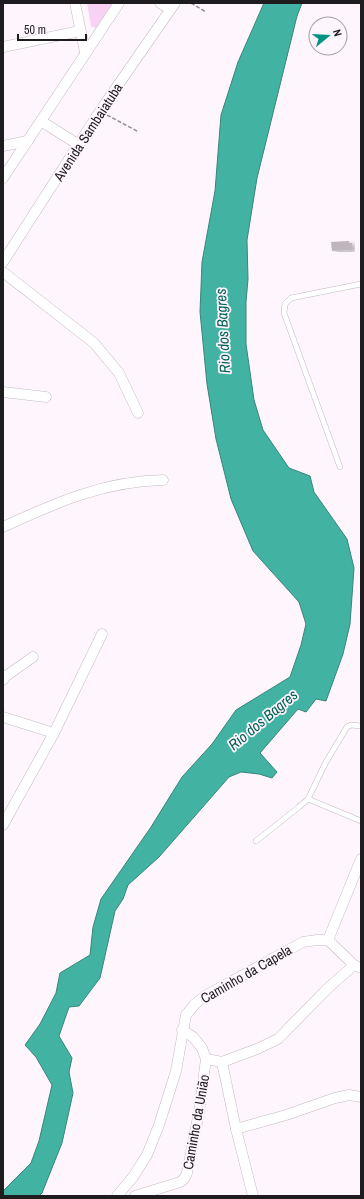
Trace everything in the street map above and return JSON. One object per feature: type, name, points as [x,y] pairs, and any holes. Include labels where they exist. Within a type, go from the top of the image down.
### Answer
[{"type":"street","points":[[75,3],[80,31],[86,52]]},
{"type":"street","points":[[3,178],[119,3]]},
{"type":"street","points":[[160,3],[172,6]]},
{"type":"street","name":"Avenida Sambaiatuba","points":[[3,262],[100,111],[172,6]]},
{"type":"street","points":[[3,47],[80,31]]},
{"type":"street","points":[[41,122],[79,144]]},
{"type":"street","points":[[3,146],[28,141]]},
{"type":"street","points":[[3,272],[94,343],[119,373],[138,413]]},
{"type":"street","points":[[3,392],[46,397]]},
{"type":"street","points":[[3,527],[69,498],[99,489],[140,480],[163,480]]},
{"type":"street","points":[[3,825],[54,733],[102,634]]},
{"type":"street","points":[[3,680],[6,676],[33,657]]},
{"type":"street","points":[[3,717],[54,733]]},
{"type":"street","points":[[182,1030],[193,1037],[202,1048],[206,1059],[222,1062],[257,1049],[278,1039],[328,989],[357,966],[328,940],[361,859]]},
{"type":"street","name":"Caminho da Capela","points":[[117,1196],[133,1177],[146,1155],[159,1125],[176,1070],[182,1030],[186,1015],[195,1004],[205,996],[303,942],[328,940]]},
{"type":"street","name":"Caminho da União","points":[[135,1196],[180,1182],[184,1179],[187,1173],[199,1112],[206,1059]]},
{"type":"street","points":[[222,1062],[236,1129],[253,1196]]},
{"type":"street","points":[[236,1129],[286,1115],[336,1098],[349,1095],[361,1097]]},
{"type":"lane","points":[[340,467],[284,313],[285,304],[291,298],[361,284]]},
{"type":"lane","points":[[256,841],[308,799],[326,762],[347,727],[351,725],[361,726]]},
{"type":"lane","points":[[308,799],[361,821]]},
{"type":"path","points":[[191,3],[206,12]]},
{"type":"path","points":[[100,111],[137,131]]},
{"type":"shaded area","points":[[87,3],[113,3],[96,28],[91,26]]},
{"type":"water","name":"Rio dos Bagres","points":[[264,3],[302,3],[297,16],[257,178],[247,240],[248,279],[246,302],[246,344],[254,400],[263,430],[289,468],[310,476],[314,492],[347,539],[354,568],[350,624],[343,654],[326,701],[316,699],[306,712],[298,709],[260,753],[277,772],[272,778],[259,774],[241,772],[229,777],[159,857],[128,885],[123,899],[115,911],[100,978],[79,1006],[69,1007],[59,1036],[72,1058],[69,1072],[73,1093],[62,1143],[42,1193],[39,1196],[3,1196],[3,1191],[31,1163],[39,1141],[52,1085],[36,1057],[25,1045],[40,1024],[56,993],[60,973],[90,955],[93,927],[101,899],[151,827],[182,777],[212,744],[236,710],[290,677],[301,645],[306,624],[299,602],[253,551],[231,499],[216,439],[207,384],[200,312],[202,262],[215,191],[221,115],[238,62]]},
{"type":"building","points":[[349,241],[349,243],[352,243],[352,248],[350,248],[350,250],[332,251],[331,242]]}]
